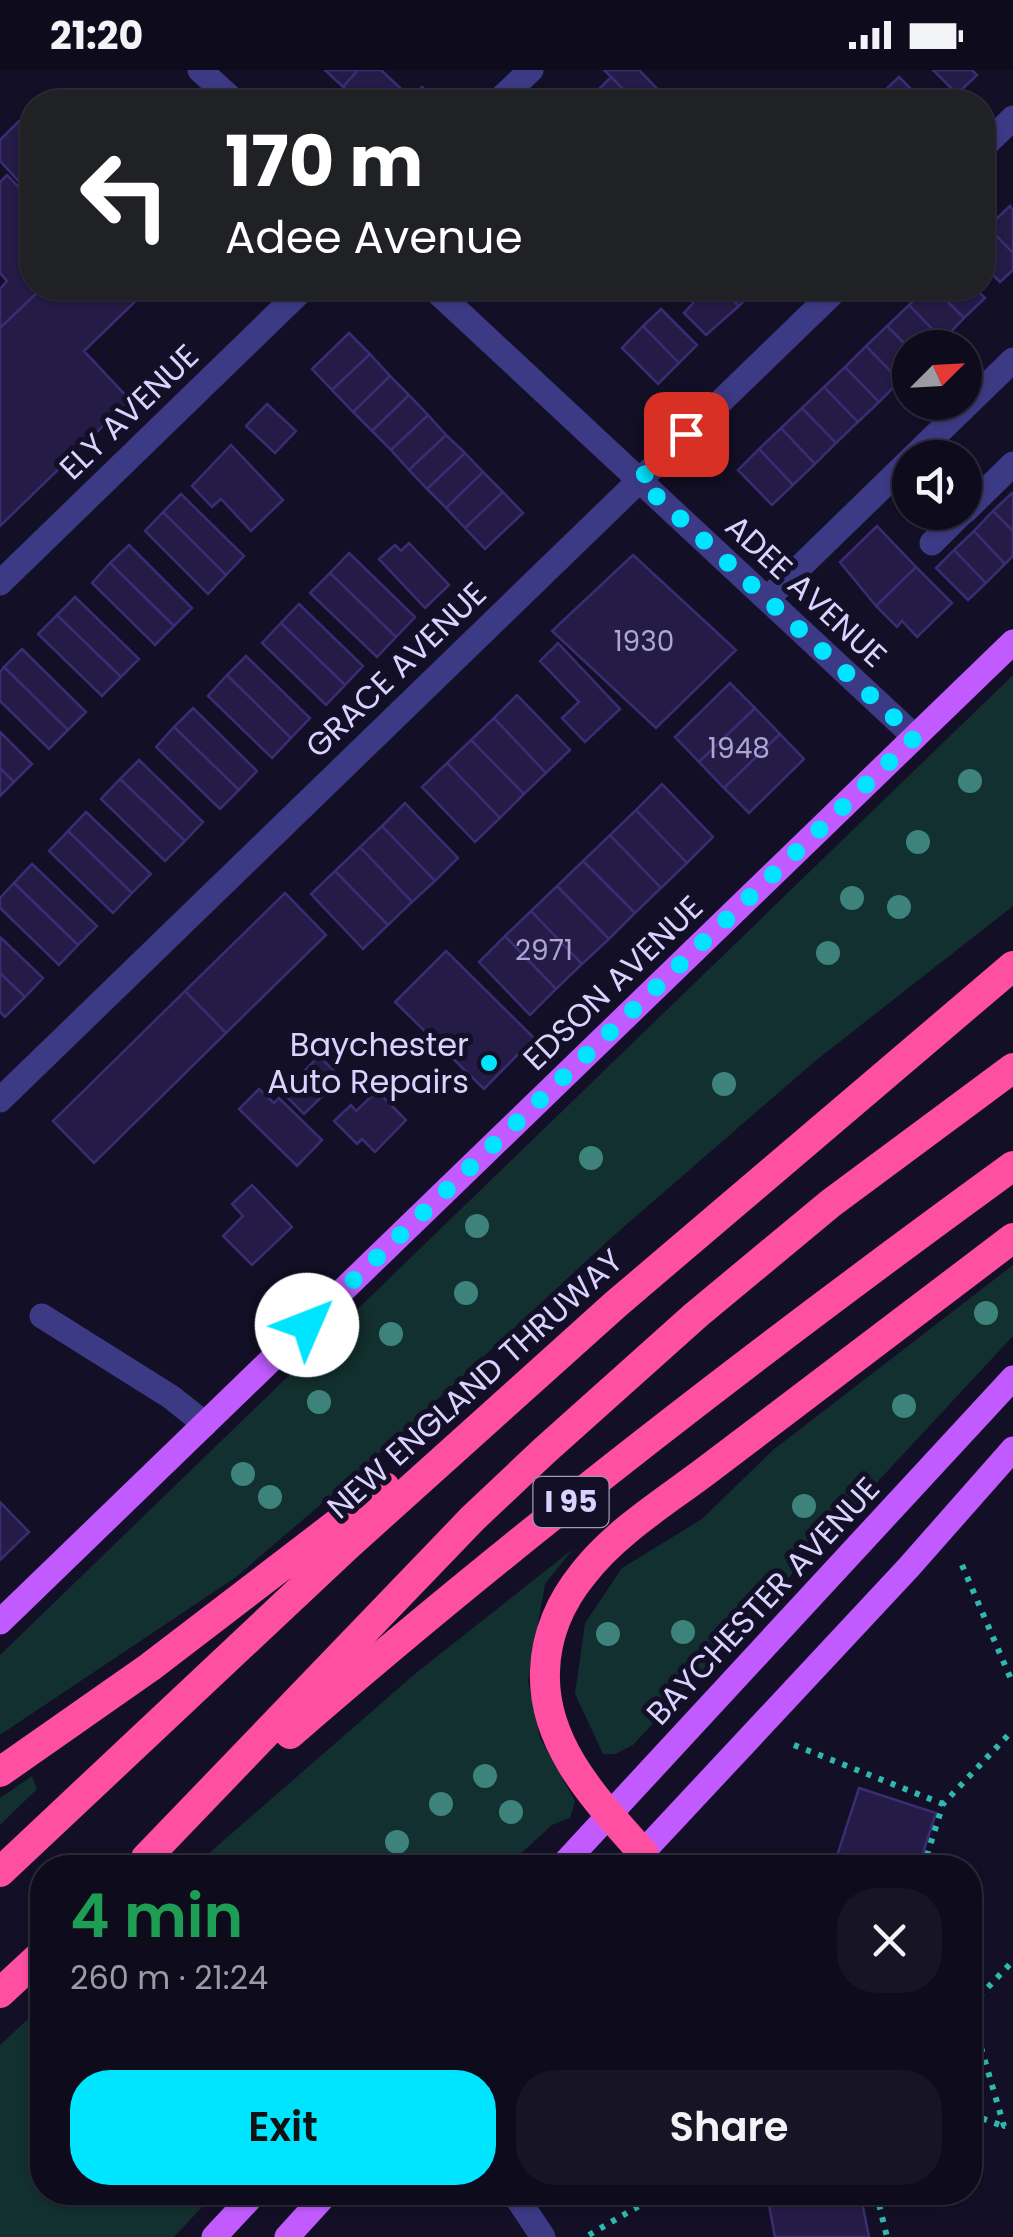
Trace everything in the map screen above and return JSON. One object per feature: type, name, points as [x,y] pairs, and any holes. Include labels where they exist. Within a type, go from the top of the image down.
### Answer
[{"type":"highway","name":"NEW ENGLAND THRUWAY","points":[[0,1872],[346,1546],[784,1158],[1013,966]]},
{"type":"highway","points":[[149,1855],[459,1533],[544,1451],[831,1203],[1013,1068]]},
{"type":"highway","name":"I 95","points":[[150,1855],[330,1699],[602,1477],[827,1301],[1013,1166]]},
{"type":"highway","points":[[632,1855],[609,1814],[584,1785],[561,1746],[545,1688],[549,1641],[569,1592],[606,1549],[840,1366],[1013,1238]]},
{"type":"highway","points":[[0,1772],[150,1667],[570,1346]]},
{"type":"highway","points":[[0,1993],[30,1965]]},
{"type":"main road","name":"EDSON AVENUE","points":[[0,1622],[1013,642]]},
{"type":"main road","name":"BAYCHESTER AVENUE","points":[[572,1855],[1013,1378]]},
{"type":"main road","points":[[640,1855],[909,1567],[1013,1449]]},
{"type":"main road","points":[[214,2237],[244,2205]]},
{"type":"main road","points":[[287,2237],[316,2205]]},
{"type":"street","points":[[200,70],[222,90]]},
{"type":"street","points":[[509,90],[531,70]]},
{"type":"street","points":[[995,135],[1013,118]]},
{"type":"street","name":"ELY AVENUE","points":[[0,583],[292,300]]},
{"type":"street","name":"ADEE AVENUE","points":[[446,300],[915,737]]},
{"type":"street","name":"GRACE AVENUE","points":[[0,1100],[826,300]]},
{"type":"street","points":[[931,440],[1013,360]]},
{"type":"street","points":[[982,494],[1013,464]]},
{"type":"street","points":[[766,599],[892,477]]},
{"type":"street","points":[[932,543],[945,530]]},
{"type":"street","points":[[42,1316],[171,1397],[205,1424]]},
{"type":"street","points":[[522,2205],[543,2237]]},
{"type":"path","points":[[962,1565],[1013,1684]]},
{"type":"path","points":[[927,1855],[943,1804],[1013,1730]]},
{"type":"path","points":[[794,1745],[943,1804]]},
{"type":"path","points":[[982,1995],[1013,1961]]},
{"type":"path","points":[[982,2044],[1009,2126]]},
{"type":"path","points":[[982,2118],[1009,2126]]},
{"type":"path","points":[[590,2235],[640,2205]]},
{"type":"path","points":[[879,2205],[886,2237]]},
{"type":"green space","points":[[1013,675],[1013,906],[814,1062],[611,1238],[368,1464],[236,1577],[0,1735],[0,1655]]},
{"type":"green space","points":[[1013,1265],[1013,1336],[633,1745],[615,1754],[603,1754],[575,1694],[585,1623],[622,1568],[702,1519],[773,1450]]},
{"type":"green space","points":[[573,1549],[545,1584],[528,1681],[540,1738],[575,1801],[570,1818],[552,1825],[519,1855],[207,1855],[416,1673]]},
{"type":"green space","points":[[32,1776],[37,1789],[0,1825],[0,1798]]},
{"type":"green space","points":[[30,2017],[30,2205],[204,2205],[174,2237],[0,2237],[0,2045]]},
{"type":"building","points":[[325,70],[358,70],[343,87]]},
{"type":"building","points":[[358,70],[381,70],[402,90],[346,90],[343,87]]},
{"type":"building","points":[[604,70],[639,70],[658,90],[624,90]]},
{"type":"building","points":[[933,70],[972,70],[977,75],[961,90],[953,90]]},
{"type":"building","points":[[611,77],[624,90],[598,90]]},
{"type":"building","points":[[899,77],[912,90],[885,90]]},
{"type":"building","points":[[19,121],[20,183],[0,161],[0,140]]},
{"type":"building","points":[[7,175],[20,189],[20,300],[29,300],[0,328],[0,289],[7,281],[0,273],[0,182]]},
{"type":"building","points":[[1010,206],[1013,210],[1013,253],[995,234],[995,220]]},
{"type":"building","points":[[995,234],[1013,253],[1013,270],[1000,282],[995,277]]},
{"type":"building","points":[[29,300],[137,300],[84,351],[130,400],[0,526],[0,328]]},
{"type":"building","points":[[690,300],[733,300],[739,306],[706,335],[684,313],[693,303]]},
{"type":"building","points":[[914,300],[946,300],[964,318],[953,330],[933,330],[909,305]]},
{"type":"building","points":[[946,300],[983,300],[964,318]]},
{"type":"building","points":[[909,305],[933,330],[892,331],[887,326]]},
{"type":"building","points":[[661,309],[697,345],[679,363],[643,326]]},
{"type":"building","points":[[643,326],[679,363],[658,384],[622,348]]},
{"type":"building","points":[[887,326],[892,331],[892,373],[866,346]]},
{"type":"building","points":[[349,333],[370,354],[332,390],[312,369]]},
{"type":"building","points":[[866,346],[892,373],[892,389],[879,402],[845,367]]},
{"type":"building","points":[[370,354],[390,376],[353,412],[332,390]]},
{"type":"building","points":[[845,367],[879,402],[858,422],[824,387]]},
{"type":"building","points":[[390,376],[409,395],[372,431],[353,412]]},
{"type":"building","points":[[824,387],[858,422],[836,443],[802,408]]},
{"type":"building","points":[[409,395],[428,415],[391,450],[372,431]]},
{"type":"building","points":[[267,404],[296,431],[275,453],[246,426]]},
{"type":"building","points":[[802,408],[836,443],[815,464],[781,428]]},
{"type":"building","points":[[428,415],[446,435],[409,470],[391,450]]},
{"type":"building","points":[[781,428],[815,464],[793,485],[759,449]]},
{"type":"building","points":[[446,435],[465,453],[427,489],[409,470]]},
{"type":"building","points":[[231,445],[283,500],[251,531],[221,499],[212,507],[192,486]]},
{"type":"building","points":[[759,449],[793,485],[772,505],[738,470]]},
{"type":"building","points":[[465,453],[483,472],[446,508],[427,489]]},
{"type":"building","points":[[483,472],[503,492],[465,528],[446,508]]},
{"type":"building","points":[[503,492],[523,513],[485,549],[465,528]]},
{"type":"building","points":[[181,494],[244,556],[226,575],[163,512]]},
{"type":"building","points":[[1013,494],[1013,531],[993,511]]},
{"type":"building","points":[[993,511],[1013,531],[1013,556],[1005,564],[974,531],[982,530],[982,523]]},
{"type":"building","points":[[163,512],[226,575],[208,594],[145,531]]},
{"type":"building","points":[[877,526],[916,567],[876,606],[840,562]]},
{"type":"building","points":[[974,531],[1005,564],[986,583],[954,550]]},
{"type":"building","points":[[409,543],[449,585],[425,608],[379,559],[395,545],[401,551]]},
{"type":"building","points":[[129,545],[192,608],[174,626],[110,563]]},
{"type":"building","points":[[954,550],[986,583],[968,600],[936,568]]},
{"type":"building","points":[[349,553],[415,617],[396,637],[330,573]]},
{"type":"building","points":[[633,555],[736,650],[656,728],[552,631]]},
{"type":"building","points":[[110,563],[174,626],[155,645],[92,583]]},
{"type":"building","points":[[916,567],[952,603],[917,637],[902,621],[897,627],[876,606]]},
{"type":"building","points":[[330,573],[396,637],[377,657],[310,593]]},
{"type":"building","points":[[75,597],[139,659],[121,677],[57,615]]},
{"type":"building","points":[[299,604],[363,666],[345,685],[281,623]]},
{"type":"building","points":[[57,615],[121,677],[102,696],[38,634]]},
{"type":"building","points":[[281,623],[345,685],[326,705],[262,643]]},
{"type":"building","points":[[558,643],[620,709],[585,742],[562,718],[579,702],[540,661]]},
{"type":"building","points":[[22,649],[86,712],[68,730],[4,667]]},
{"type":"building","points":[[246,656],[310,718],[291,738],[227,675]]},
{"type":"building","points":[[4,667],[68,730],[49,749],[0,701],[0,672]]},
{"type":"building","points":[[227,675],[291,738],[272,758],[208,696]]},
{"type":"building","points":[[730,683],[755,708],[699,762],[675,737]]},
{"type":"building","points":[[517,695],[570,750],[546,773],[494,718]]},
{"type":"building","points":[[193,708],[257,771],[239,790],[174,727]]},
{"type":"building","points":[[755,708],[780,734],[724,788],[699,762]]},
{"type":"building","points":[[494,718],[546,773],[524,794],[471,740]]},
{"type":"building","points":[[174,727],[239,790],[220,809],[156,747]]},
{"type":"building","points":[[0,732],[32,764],[14,782],[0,768]]},
{"type":"building","points":[[780,734],[804,759],[749,813],[724,788]]},
{"type":"building","points":[[471,740],[524,794],[500,818],[447,763]]},
{"type":"building","points":[[139,760],[203,822],[185,841],[120,779]]},
{"type":"building","points":[[447,763],[500,818],[475,842],[422,787]]},
{"type":"building","points":[[0,768],[14,782],[0,796]]},
{"type":"building","points":[[120,779],[185,841],[165,861],[101,799]]},
{"type":"building","points":[[662,784],[713,837],[687,863],[636,810]]},
{"type":"building","points":[[405,803],[458,858],[435,881],[382,826]]},
{"type":"building","points":[[636,810],[687,863],[661,888],[610,835]]},
{"type":"building","points":[[86,812],[151,874],[132,893],[68,831]]},
{"type":"building","points":[[382,826],[435,881],[412,902],[360,847]]},
{"type":"building","points":[[68,831],[132,893],[113,913],[49,851]]},
{"type":"building","points":[[610,835],[661,888],[635,913],[583,861]]},
{"type":"building","points":[[360,847],[412,902],[388,925],[335,871]]},
{"type":"building","points":[[583,861],[635,913],[609,939],[557,886]]},
{"type":"building","points":[[32,864],[97,926],[78,945],[14,883]]},
{"type":"building","points":[[335,871],[388,925],[363,949],[311,894]]},
{"type":"building","points":[[14,883],[78,945],[59,965],[0,908],[0,898]]},
{"type":"building","points":[[557,886],[609,939],[582,964],[531,911]]},
{"type":"building","points":[[285,893],[326,935],[226,1033],[185,991]]},
{"type":"building","points":[[531,911],[582,964],[556,989],[505,936]]},
{"type":"building","points":[[505,936],[556,989],[530,1015],[479,962]]},
{"type":"building","points":[[0,937],[43,978],[25,997],[0,973]]},
{"type":"building","points":[[446,951],[534,1038],[484,1089],[395,1002]]},
{"type":"building","points":[[0,973],[25,997],[5,1017],[0,1012]]},
{"type":"building","points":[[185,991],[226,1033],[94,1163],[53,1121]]},
{"type":"building","points":[[319,1056],[341,1078],[304,1114],[283,1093]]},
{"type":"building","points":[[259,1089],[274,1103],[279,1098],[322,1140],[297,1166],[239,1109]]},
{"type":"building","points":[[377,1091],[406,1120],[375,1152],[362,1139],[357,1144],[334,1121],[351,1105],[356,1111]]},
{"type":"building","points":[[252,1185],[292,1227],[252,1265],[223,1236],[243,1216],[232,1204]]},
{"type":"building","points":[[0,1502],[29,1532],[0,1560]]},
{"type":"building","points":[[859,1788],[936,1813],[922,1855],[837,1855]]},
{"type":"building","points":[[769,2205],[863,2205],[869,2237],[775,2237]]},
{"type":"place","name":"Baychester Auto Repairs","points":[[489,1063]]},
{"type":"route","points":[[307,1325],[915,737],[639,480],[686,434]]}]
